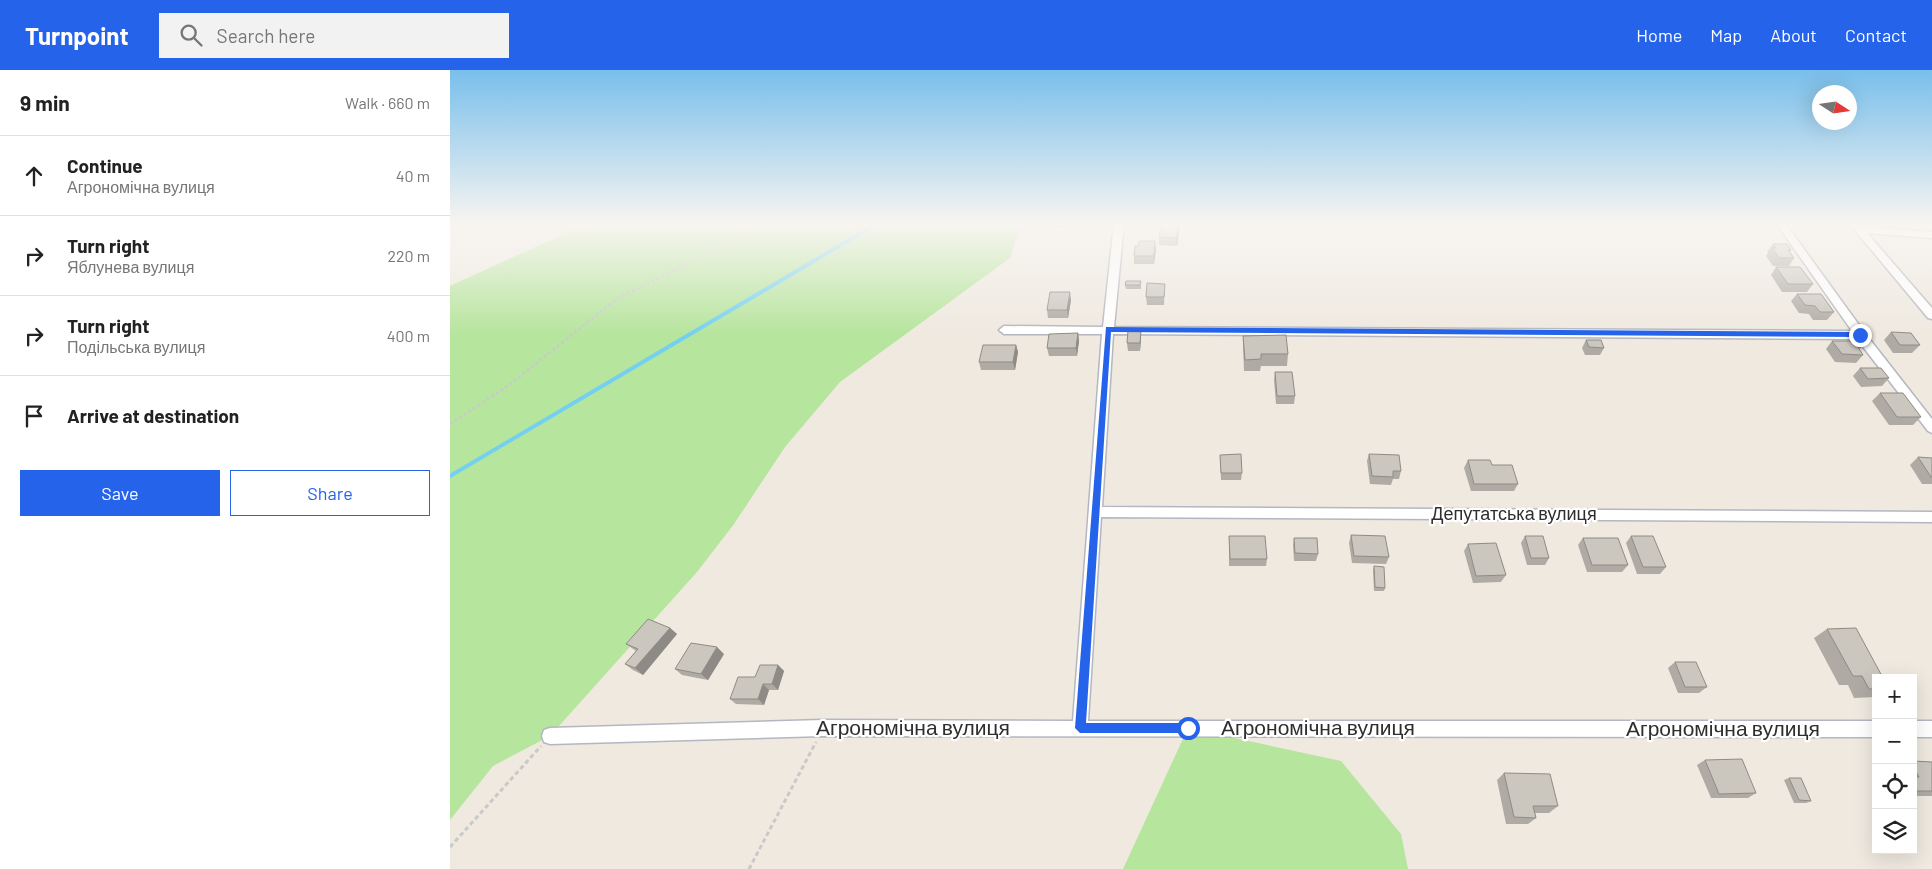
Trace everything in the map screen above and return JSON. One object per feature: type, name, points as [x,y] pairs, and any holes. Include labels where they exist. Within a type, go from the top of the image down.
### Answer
[{"type":"street","points":[[1080,728],[1097,512],[1108,329],[1115,260]]},
{"type":"street","points":[[1807,260],[1860,335],[1932,428]]},
{"type":"street","points":[[1886,260],[1930,309]]},
{"type":"street","points":[[1004,330],[1108,329],[1860,335]]},
{"type":"street","name":"Депутатська вулиця","points":[[1097,512],[1932,517]]},
{"type":"street","name":"Агрономічна вулиця","points":[[550,736],[823,728],[1872,729]]},
{"type":"street","points":[[1917,729],[1932,729]]},
{"type":"path","points":[[450,424],[509,385],[618,298],[693,260]]},
{"type":"path","points":[[749,869],[823,728]]},
{"type":"path","points":[[450,847],[550,736]]},
{"type":"green space","points":[[506,260],[1007,260],[840,382],[785,447],[734,524],[697,572],[550,736],[493,766],[450,820],[450,286]]},
{"type":"green space","points":[[1188,728],[1341,761],[1401,834],[1408,869],[1123,869]]},
{"type":"building","points":[[1776,267],[1800,267],[1813,284],[1788,284]]},
{"type":"building","points":[[1126,281],[1141,281],[1140,285],[1125,285]]},
{"type":"building","points":[[1147,283],[1165,284],[1164,297],[1146,297]]},
{"type":"building","points":[[1050,292],[1070,292],[1067,310],[1047,310]]},
{"type":"building","points":[[1797,294],[1821,294],[1834,312],[1820,312],[1815,306],[1805,305]]},
{"type":"building","points":[[1128,330],[1141,330],[1140,343],[1127,343]]},
{"type":"building","points":[[1891,332],[1911,333],[1920,345],[1900,345]]},
{"type":"building","points":[[1078,333],[1076,348],[1047,348],[1049,334]]},
{"type":"building","points":[[1286,335],[1288,354],[1261,354],[1261,359],[1245,360],[1243,336]]},
{"type":"building","points":[[1586,340],[1601,340],[1604,348],[1589,347]]},
{"type":"building","points":[[1832,341],[1857,341],[1863,355],[1842,354]]},
{"type":"building","points":[[983,345],[1016,345],[1013,362],[979,362]]},
{"type":"building","points":[[1860,368],[1881,368],[1889,378],[1868,379]]},
{"type":"building","points":[[1275,372],[1292,372],[1295,396],[1277,396]]},
{"type":"building","points":[[1880,393],[1903,393],[1921,417],[1897,417]]},
{"type":"building","points":[[1241,454],[1242,473],[1221,473],[1220,455]]},
{"type":"building","points":[[1369,454],[1399,455],[1401,471],[1393,471],[1393,477],[1372,476]]},
{"type":"building","points":[[1918,457],[1932,458],[1932,477],[1931,477]]},
{"type":"building","points":[[1468,460],[1490,460],[1492,465],[1512,465],[1518,484],[1474,484]]},
{"type":"building","points":[[1351,535],[1385,536],[1389,557],[1354,556]]},
{"type":"building","points":[[1229,536],[1265,536],[1267,559],[1230,559]]},
{"type":"building","points":[[1525,536],[1543,536],[1549,558],[1531,558]]},
{"type":"building","points":[[1631,536],[1653,536],[1666,567],[1643,567]]},
{"type":"building","points":[[1294,538],[1317,538],[1318,554],[1295,553]]},
{"type":"building","points":[[1583,538],[1618,538],[1628,565],[1592,565]]},
{"type":"building","points":[[1496,543],[1506,575],[1476,576],[1468,544]]},
{"type":"building","points":[[1374,566],[1384,567],[1385,588],[1375,587]]},
{"type":"building","points":[[648,619],[670,628],[635,668],[625,664],[638,649],[626,644]]},
{"type":"building","points":[[1856,628],[1881,674],[1872,674],[1872,689],[1869,689],[1862,676],[1853,676],[1827,629]]},
{"type":"building","points":[[691,643],[717,647],[701,674],[675,669]]},
{"type":"building","points":[[1675,662],[1696,662],[1707,687],[1685,687]]},
{"type":"building","points":[[760,665],[778,665],[772,684],[763,684],[758,699],[730,699],[738,677],[755,677]]},
{"type":"building","points":[[1742,759],[1756,793],[1719,794],[1705,760]]},
{"type":"building","points":[[1917,761],[1932,762],[1932,791],[1917,791],[1917,777],[1919,777],[1917,773]]},
{"type":"building","points":[[1504,773],[1550,774],[1558,806],[1533,806],[1536,818],[1514,817]]},
{"type":"building","points":[[1789,778],[1801,778],[1811,801],[1799,800]]},
{"type":"waterway","points":[[450,476],[815,260]]},
{"type":"route","points":[[1188,728],[1080,728],[1097,512],[1108,329],[1860,335]]}]
